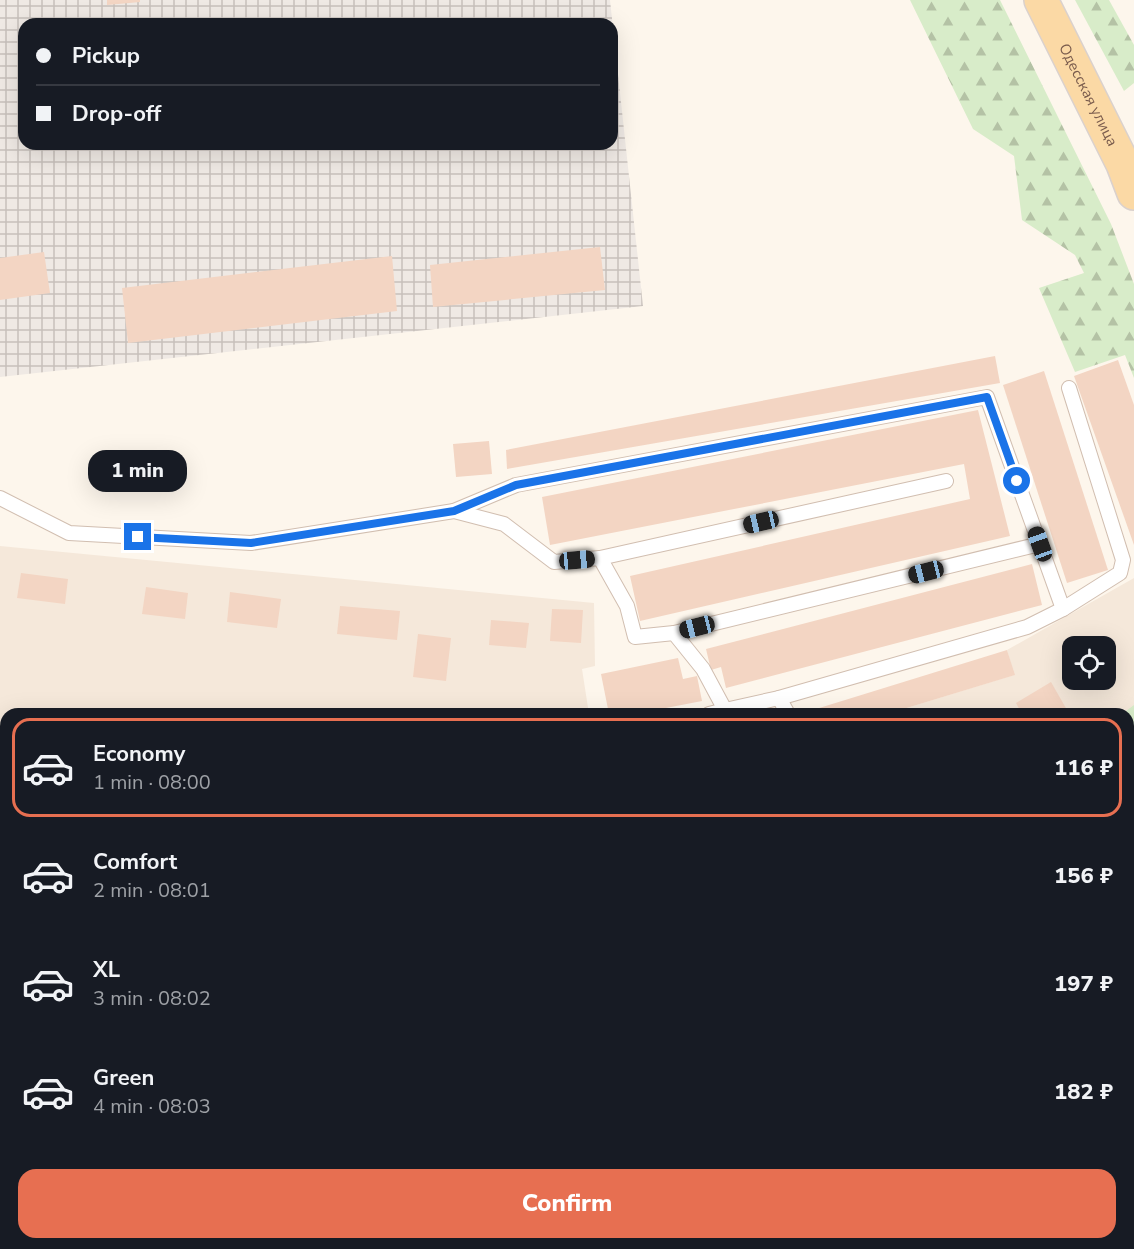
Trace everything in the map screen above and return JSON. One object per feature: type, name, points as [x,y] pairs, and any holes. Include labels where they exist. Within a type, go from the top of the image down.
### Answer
[{"type":"main road","name":"Одесская улица","points":[[1041,0],[1123,164],[1134,193]]},
{"type":"lane","points":[[734,708],[779,698],[1027,627],[1063,609],[1120,573],[1123,560],[1069,388]]},
{"type":"lane","points":[[0,498],[69,533],[251,543],[454,511],[516,485],[987,397],[1063,609]]},
{"type":"lane","points":[[454,511],[504,524],[554,562],[600,558],[946,482]]},
{"type":"lane","points":[[600,558],[627,606],[635,637],[674,633],[1040,544]]},
{"type":"lane","points":[[674,633],[703,669],[724,708]]},
{"type":"lane","points":[[779,698],[785,708]]},
{"type":"shaded area","points":[[0,0],[610,0],[612,18],[18,18],[18,150],[618,150],[618,74],[643,306],[0,377]]},
{"type":"shaded area","points":[[0,546],[594,603],[595,666],[582,669],[588,708],[0,708]]},
{"type":"shaded area","points":[[1134,578],[1134,708],[907,708],[1014,675],[1007,650]]},
{"type":"green space","points":[[910,0],[1000,0],[1111,224],[1134,284],[1134,378],[1125,355],[1075,372],[1039,288],[1084,273],[1075,255],[1022,220],[1014,156],[973,129]]},
{"type":"green space","points":[[1075,0],[1109,0],[1134,45],[1134,83],[1124,91]]},
{"type":"building","points":[[107,0],[140,0],[140,2],[107,5]]},
{"type":"building","points":[[600,247],[605,290],[433,307],[430,265]]},
{"type":"building","points":[[44,252],[50,293],[0,300],[0,258]]},
{"type":"building","points":[[392,256],[397,311],[128,343],[122,288]]},
{"type":"building","points":[[995,356],[1000,383],[507,469],[506,450]]},
{"type":"building","points":[[1118,360],[1134,405],[1134,545],[1074,376]]},
{"type":"building","points":[[1044,371],[1108,570],[1067,583],[1003,385]]},
{"type":"building","points":[[978,410],[1010,536],[640,621],[630,576],[970,499],[964,464],[550,545],[542,497]]},
{"type":"building","points":[[489,441],[492,474],[456,477],[453,444]]},
{"type":"building","points":[[1032,564],[1042,605],[726,688],[721,667],[711,670],[706,649]]},
{"type":"building","points":[[21,573],[68,579],[65,604],[17,598]]},
{"type":"building","points":[[146,587],[188,593],[185,619],[142,614]]},
{"type":"building","points":[[230,592],[281,599],[277,628],[227,622]]},
{"type":"building","points":[[340,606],[400,611],[397,640],[337,634]]},
{"type":"building","points":[[552,609],[583,610],[581,643],[550,641]]},
{"type":"building","points":[[491,620],[529,623],[526,648],[489,645]]},
{"type":"building","points":[[418,634],[451,638],[446,681],[413,677]]},
{"type":"building","points":[[1007,650],[1015,675],[907,708],[819,708]]},
{"type":"building","points":[[678,658],[683,679],[697,676],[702,701],[666,708],[608,708],[601,674]]},
{"type":"building","points":[[1051,682],[1066,708],[1019,708],[1016,703]]},
{"type":"route","points":[[138,537],[251,543],[454,511],[516,485],[987,397],[1017,481]]}]
